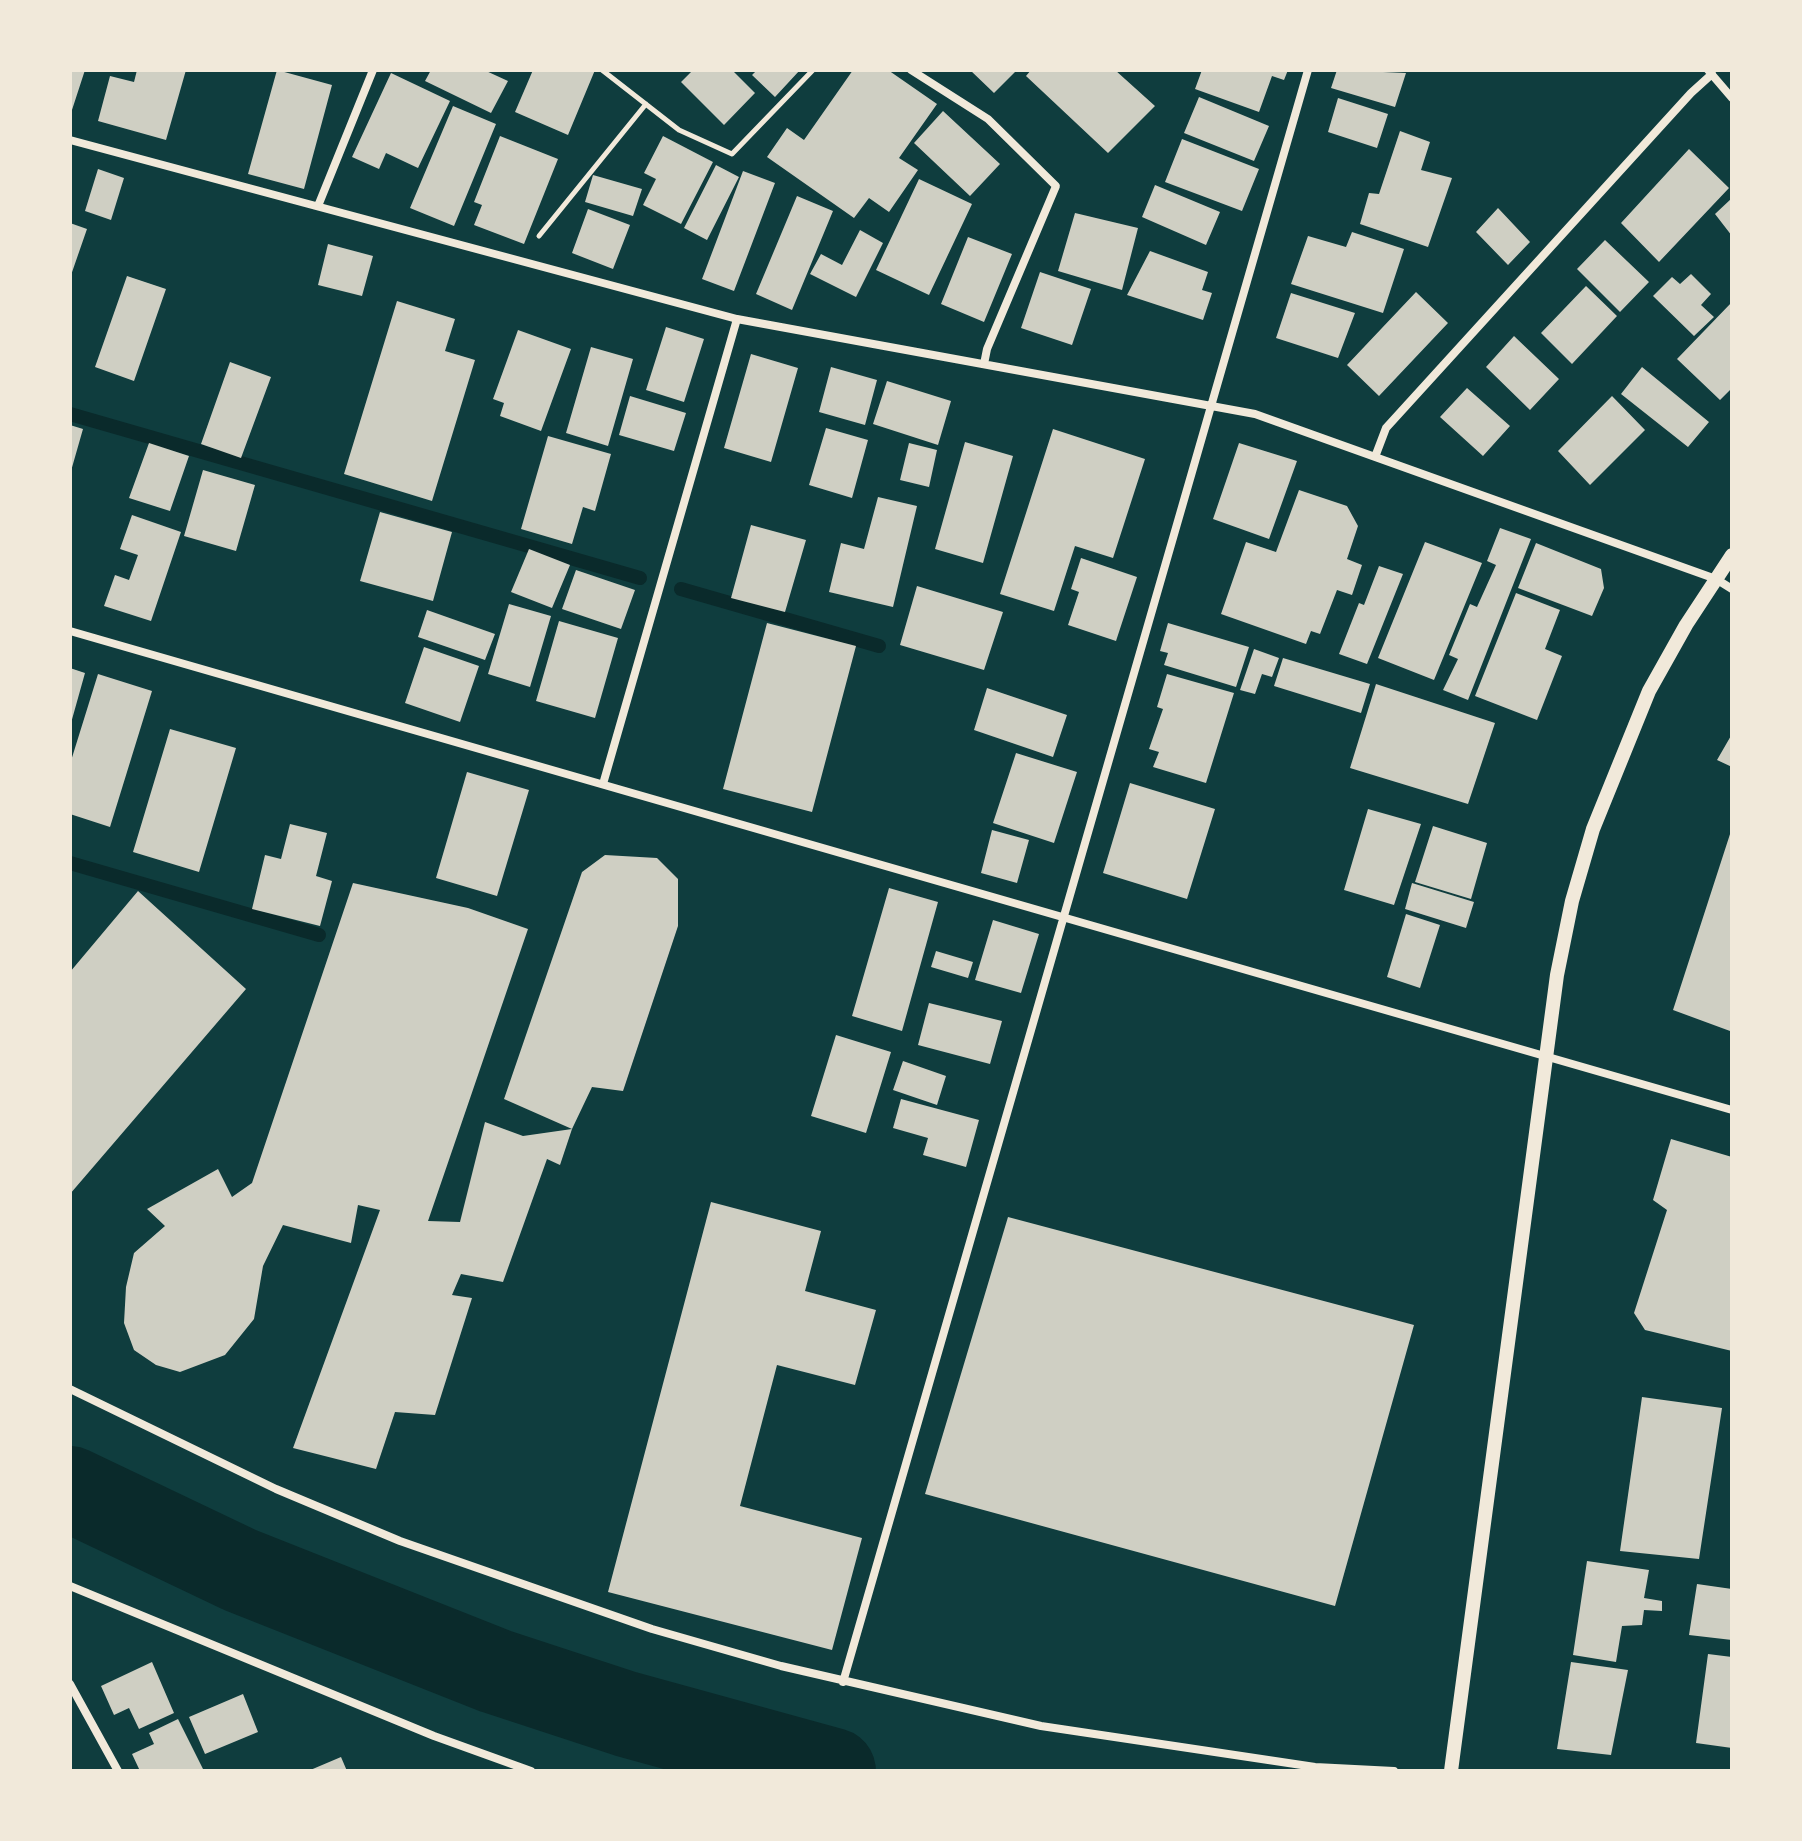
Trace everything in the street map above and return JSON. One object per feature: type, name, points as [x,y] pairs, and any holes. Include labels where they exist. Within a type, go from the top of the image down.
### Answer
[{"type":"street","points":[[318,206],[373,70]]},
{"type":"street","points":[[911,70],[988,119],[1056,186],[987,349],[984,364]]},
{"type":"street","points":[[843,1682],[1308,70]]},
{"type":"street","points":[[1375,457],[1386,428],[1710,72],[1732,98]]},
{"type":"street","points":[[70,140],[737,319],[1255,414],[1716,579],[1732,589]]},
{"type":"street","points":[[603,784],[737,319]]},
{"type":"street","points":[[1451,1771],[1545,1058],[1572,901],[1598,815],[1649,691],[1732,555]]},
{"type":"street","points":[[70,631],[1732,1110]]},
{"type":"street","points":[[70,1389],[276,1489],[400,1541],[652,1629],[843,1682],[1041,1726],[1173,1749],[1315,1767],[1394,1771]]},
{"type":"street","points":[[70,1586],[434,1736],[531,1771]]},
{"type":"street","points":[[70,1684],[118,1771]]},
{"type":"path","points":[[602,70],[679,130],[732,154],[813,70]]},
{"type":"path","points":[[530,263],[536,239],[646,104]]},
{"type":"building","points":[[70,70],[85,70],[71,113],[70,113]]},
{"type":"building","points":[[137,70],[186,70],[166,140],[98,121],[110,76],[134,82]]},
{"type":"building","points":[[277,70],[332,85],[304,189],[248,174]]},
{"type":"building","points":[[431,70],[484,70],[508,81],[491,113],[425,81]]},
{"type":"building","points":[[533,70],[595,70],[568,135],[515,112]]},
{"type":"building","points":[[693,70],[732,70],[755,93],[724,125],[681,82]]},
{"type":"building","points":[[757,70],[800,70],[775,97],[752,75]]},
{"type":"building","points":[[853,70],[888,70],[937,104],[899,158],[918,170],[889,212],[869,198],[854,218],[767,157],[787,128],[804,140]]},
{"type":"building","points":[[970,70],[1017,70],[994,93]]},
{"type":"building","points":[[1031,70],[1115,70],[1155,106],[1108,153],[1026,76]]},
{"type":"building","points":[[1202,70],[1288,70],[1284,80],[1272,76],[1259,112],[1195,89]]},
{"type":"building","points":[[1337,70],[1406,73],[1395,107],[1331,88]]},
{"type":"building","points":[[391,73],[450,101],[418,168],[386,153],[379,169],[352,157]]},
{"type":"building","points":[[1199,97],[1269,126],[1254,161],[1184,133]]},
{"type":"building","points":[[1338,98],[1388,114],[1377,148],[1328,132]]},
{"type":"building","points":[[453,106],[496,124],[454,226],[410,208]]},
{"type":"building","points":[[943,111],[1000,164],[970,196],[914,143]]},
{"type":"building","points":[[1400,131],[1430,142],[1421,170],[1452,178],[1428,247],[1360,224],[1369,193],[1379,194]]},
{"type":"building","points":[[500,136],[558,159],[524,244],[474,225],[482,205],[474,202]]},
{"type":"building","points":[[663,136],[713,162],[681,224],[643,205],[656,179],[644,173]]},
{"type":"building","points":[[1182,139],[1259,169],[1242,211],[1165,182]]},
{"type":"building","points":[[1689,149],[1729,188],[1659,262],[1621,223]]},
{"type":"building","points":[[716,165],[739,177],[707,240],[684,228]]},
{"type":"building","points":[[98,169],[124,178],[111,220],[85,211]]},
{"type":"building","points":[[743,171],[775,183],[734,291],[702,279]]},
{"type":"building","points":[[593,175],[642,189],[633,216],[585,202]]},
{"type":"building","points":[[919,179],[972,204],[929,295],[876,270]]},
{"type":"building","points":[[1155,185],[1220,212],[1206,245],[1142,217]]},
{"type":"building","points":[[797,196],[833,211],[792,310],[756,294]]},
{"type":"building","points":[[1732,198],[1732,236],[1715,214]]},
{"type":"building","points":[[1498,208],[1530,242],[1508,265],[1476,232]]},
{"type":"building","points":[[588,209],[630,225],[613,269],[572,253]]},
{"type":"building","points":[[1075,213],[1138,228],[1122,290],[1058,271]]},
{"type":"building","points":[[70,223],[87,229],[70,278]]},
{"type":"building","points":[[860,230],[883,243],[856,297],[810,274],[821,254],[842,265]]},
{"type":"building","points":[[1352,232],[1404,249],[1383,313],[1291,284],[1308,236],[1346,247]]},
{"type":"building","points":[[968,237],[1012,254],[984,322],[941,304]]},
{"type":"building","points":[[1605,240],[1649,282],[1620,312],[1577,269]]},
{"type":"building","points":[[328,244],[373,256],[362,296],[318,285]]},
{"type":"building","points":[[1150,251],[1208,272],[1202,290],[1212,293],[1203,320],[1127,295]]},
{"type":"building","points":[[1040,272],[1091,289],[1072,345],[1021,328]]},
{"type":"building","points":[[1691,274],[1711,294],[1701,305],[1714,317],[1694,336],[1653,296],[1672,277],[1680,284]]},
{"type":"building","points":[[127,276],[166,289],[134,381],[95,367]]},
{"type":"building","points":[[1586,286],[1617,316],[1572,364],[1541,333]]},
{"type":"building","points":[[1416,292],[1448,323],[1379,396],[1347,365]]},
{"type":"building","points":[[1291,293],[1355,313],[1338,358],[1276,338]]},
{"type":"building","points":[[397,301],[455,319],[445,351],[475,360],[432,501],[344,474]]},
{"type":"building","points":[[1732,302],[1732,388],[1720,400],[1677,359]]},
{"type":"building","points":[[666,327],[704,339],[684,402],[646,390]]},
{"type":"building","points":[[518,330],[571,349],[541,431],[500,416],[504,403],[493,399]]},
{"type":"building","points":[[1514,336],[1559,379],[1530,410],[1486,367]]},
{"type":"building","points":[[591,347],[633,359],[608,446],[566,433]]},
{"type":"building","points":[[751,354],[798,368],[771,462],[724,448]]},
{"type":"building","points":[[230,362],[271,377],[241,458],[201,444]]},
{"type":"building","points":[[831,367],[877,380],[865,425],[819,412]]},
{"type":"building","points":[[1642,367],[1709,422],[1688,447],[1621,394]]},
{"type":"building","points":[[887,381],[951,401],[938,445],[873,424]]},
{"type":"building","points":[[1467,388],[1510,426],[1483,456],[1440,417]]},
{"type":"building","points":[[630,396],[686,413],[674,451],[619,435]]},
{"type":"building","points":[[1612,396],[1645,430],[1590,485],[1558,451]]},
{"type":"building","points":[[70,425],[83,429],[71,471],[70,471]]},
{"type":"building","points":[[826,428],[868,440],[852,498],[809,485]]},
{"type":"building","points":[[1053,429],[1145,459],[1113,558],[1075,546],[1054,611],[1000,594]]},
{"type":"building","points":[[548,436],[611,454],[595,511],[583,507],[572,544],[521,529]]},
{"type":"building","points":[[965,442],[1013,456],[983,563],[935,549]]},
{"type":"building","points":[[149,443],[189,456],[170,511],[129,498]]},
{"type":"building","points":[[909,443],[937,450],[929,487],[900,480]]},
{"type":"building","points":[[1239,443],[1297,461],[1269,539],[1213,519]]},
{"type":"building","points":[[203,470],[255,485],[236,551],[184,536]]},
{"type":"building","points":[[1299,490],[1347,506],[1358,526],[1347,559],[1362,565],[1352,595],[1337,590],[1320,634],[1311,631],[1306,644],[1221,614],[1246,542],[1276,552]]},
{"type":"building","points":[[878,497],[917,506],[893,607],[829,592],[841,543],[864,549]]},
{"type":"building","points":[[380,512],[452,532],[433,601],[360,581]]},
{"type":"building","points":[[132,515],[181,532],[151,621],[104,606],[115,575],[129,580],[138,555],[120,549]]},
{"type":"building","points":[[751,525],[806,540],[785,612],[731,598]]},
{"type":"building","points":[[1500,528],[1531,539],[1468,700],[1443,690],[1458,659],[1449,655],[1470,604],[1477,607],[1496,565],[1487,561]]},
{"type":"building","points":[[1425,542],[1482,563],[1434,680],[1378,658]]},
{"type":"building","points":[[1536,543],[1601,569],[1604,588],[1592,616],[1518,588]]},
{"type":"building","points":[[529,549],[570,565],[552,608],[511,592]]},
{"type":"building","points":[[1081,558],[1137,577],[1116,641],[1068,625],[1079,592],[1071,589]]},
{"type":"building","points":[[1379,566],[1403,574],[1367,664],[1339,654],[1359,603],[1364,605]]},
{"type":"building","points":[[576,570],[635,590],[621,629],[562,609]]},
{"type":"building","points":[[917,586],[1003,612],[984,670],[900,645]]},
{"type":"building","points":[[1516,593],[1560,610],[1545,649],[1562,656],[1537,720],[1475,696]]},
{"type":"building","points":[[509,604],[551,616],[530,687],[488,674]]},
{"type":"building","points":[[427,610],[495,634],[485,660],[418,637]]},
{"type":"building","points":[[559,621],[618,638],[595,718],[536,701]]},
{"type":"building","points":[[767,623],[856,646],[812,812],[723,789]]},
{"type":"building","points":[[1168,623],[1249,647],[1236,687],[1164,665],[1168,653],[1160,651]]},
{"type":"building","points":[[424,647],[479,666],[460,722],[405,703]]},
{"type":"building","points":[[1254,649],[1279,658],[1272,677],[1262,674],[1255,694],[1240,690]]},
{"type":"building","points":[[1283,658],[1370,684],[1361,713],[1274,686]]},
{"type":"building","points":[[70,668],[85,673],[71,723],[70,723]]},
{"type":"building","points":[[98,674],[152,691],[110,827],[70,814],[70,764]]},
{"type":"building","points":[[1167,674],[1234,693],[1206,783],[1153,767],[1159,752],[1149,749],[1163,709],[1157,707]]},
{"type":"building","points":[[1376,684],[1495,723],[1468,804],[1350,768]]},
{"type":"building","points":[[987,688],[1067,715],[1053,757],[974,730]]},
{"type":"building","points":[[170,729],[236,748],[199,872],[133,852]]},
{"type":"building","points":[[1732,734],[1732,767],[1717,760]]},
{"type":"building","points":[[1016,753],[1077,772],[1054,843],[993,823]]},
{"type":"building","points":[[467,772],[529,790],[497,896],[436,878]]},
{"type":"building","points":[[1130,783],[1215,809],[1187,899],[1103,873]]},
{"type":"building","points":[[1368,809],[1421,824],[1394,905],[1344,890]]},
{"type":"building","points":[[290,824],[327,833],[316,876],[332,881],[320,926],[252,909],[265,855],[281,859]]},
{"type":"building","points":[[1433,826],[1487,843],[1471,899],[1415,882]]},
{"type":"building","points":[[992,830],[1029,840],[1017,883],[981,873]]},
{"type":"building","points":[[1731,831],[1732,1024],[1730,1031],[1673,1010]]},
{"type":"building","points":[[605,855],[657,858],[678,879],[678,926],[623,1091],[592,1087],[572,1129],[504,1099],[582,872]]},
{"type":"building","points":[[353,883],[468,908],[528,929],[428,1221],[460,1222],[485,1122],[523,1136],[572,1129],[560,1165],[547,1159],[503,1282],[461,1274],[452,1295],[472,1298],[435,1415],[395,1412],[376,1469],[293,1448],[380,1210],[358,1205],[351,1243],[283,1225],[263,1266],[254,1319],[225,1355],[180,1372],[156,1365],[134,1350],[124,1323],[126,1287],[134,1253],[165,1226],[147,1209],[218,1169],[232,1197],[252,1183]]},
{"type":"building","points":[[1412,883],[1474,902],[1466,928],[1405,909]]},
{"type":"building","points":[[889,888],[938,902],[902,1031],[852,1016]]},
{"type":"building","points":[[138,891],[246,989],[70,1194],[70,972]]},
{"type":"building","points":[[1406,914],[1440,925],[1420,988],[1387,977]]},
{"type":"building","points":[[993,920],[1039,934],[1021,993],[975,980]]},
{"type":"building","points":[[936,951],[973,962],[968,978],[931,967]]},
{"type":"building","points":[[929,1003],[1002,1021],[990,1064],[918,1045]]},
{"type":"building","points":[[836,1035],[891,1052],[866,1133],[811,1116]]},
{"type":"building","points":[[903,1061],[946,1076],[937,1105],[893,1090]]},
{"type":"building","points":[[901,1099],[979,1120],[966,1167],[923,1155],[928,1138],[893,1128]]},
{"type":"building","points":[[1671,1139],[1732,1157],[1732,1351],[1645,1330],[1634,1313],[1667,1210],[1653,1200]]},
{"type":"building","points":[[711,1202],[821,1231],[805,1291],[876,1310],[855,1385],[777,1365],[740,1506],[862,1538],[832,1650],[608,1592]]},
{"type":"building","points":[[1008,1217],[1414,1325],[1335,1606],[925,1494]]},
{"type":"building","points":[[1642,1397],[1722,1408],[1699,1559],[1620,1551]]},
{"type":"building","points":[[1587,1561],[1649,1570],[1644,1598],[1662,1601],[1662,1611],[1644,1610],[1642,1625],[1622,1626],[1616,1662],[1573,1655]]},
{"type":"building","points":[[1697,1584],[1732,1589],[1732,1640],[1689,1635]]},
{"type":"building","points":[[1708,1654],[1732,1657],[1732,1748],[1696,1743]]},
{"type":"building","points":[[152,1662],[174,1713],[139,1729],[129,1708],[114,1715],[101,1686]]},
{"type":"building","points":[[1571,1662],[1628,1670],[1611,1755],[1557,1749]]},
{"type":"building","points":[[243,1694],[258,1732],[205,1754],[189,1717]]},
{"type":"building","points":[[178,1719],[204,1771],[140,1771],[132,1754],[154,1744],[149,1733]]},
{"type":"building","points":[[341,1757],[347,1771],[308,1771]]},
{"type":"waterway","points":[[70,414],[640,578]]},
{"type":"waterway","points":[[681,589],[879,646]]},
{"type":"waterway","points":[[70,863],[319,935]]},
{"type":"waterway","points":[[70,1489],[240,1570],[495,1671],[626,1714],[833,1771]]}]
